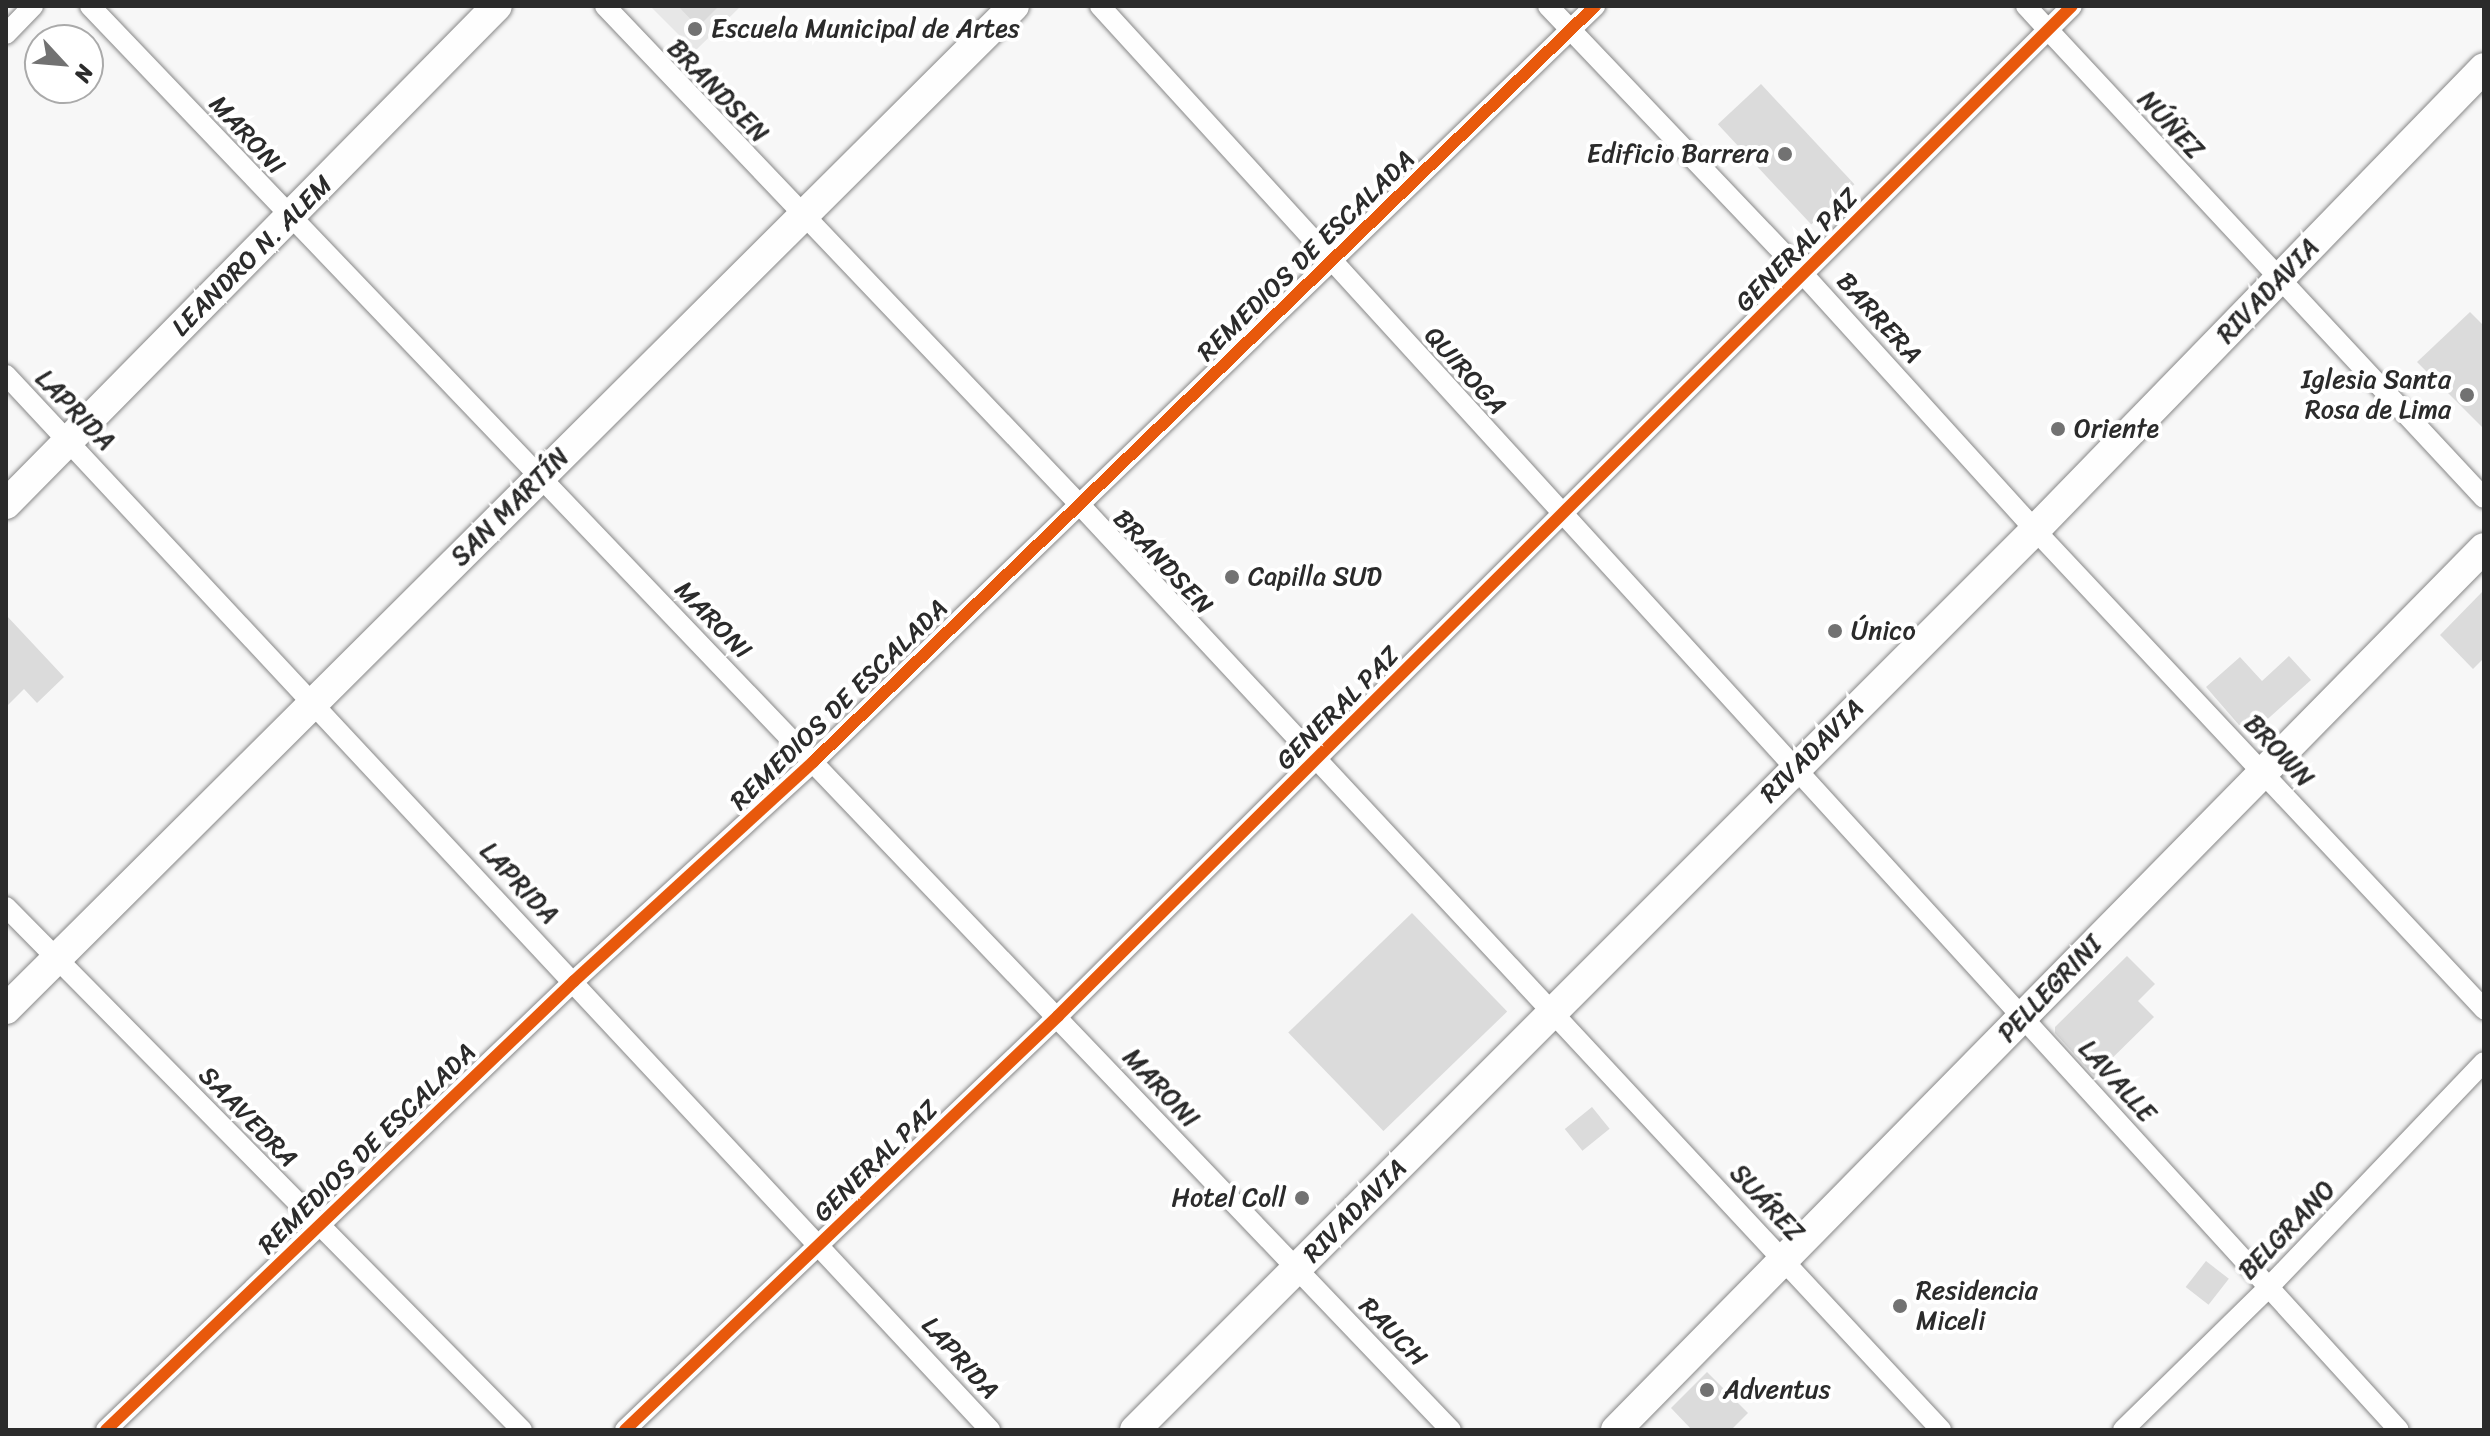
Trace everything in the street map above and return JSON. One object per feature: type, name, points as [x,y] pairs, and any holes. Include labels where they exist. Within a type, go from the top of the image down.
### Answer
[{"type":"main road","name":"LEANDRO N. ALEM","points":[[6,504],[497,6]]},
{"type":"main road","name":"SAN MARTÍN","points":[[6,1009],[540,477],[807,217],[1014,6]]},
{"type":"main road","name":"RIVADAVIA","points":[[1135,1430],[2035,530],[2484,68]]},
{"type":"main road","name":"PELLEGRINI","points":[[1616,1430],[2484,548]]},
{"type":"street","points":[[6,34],[33,6]]},
{"type":"street","name":"MARONI","points":[[90,6],[290,219],[1058,1016],[1297,1270]]},
{"type":"street","name":"BRANDSEN","points":[[605,6],[1080,505],[1554,1012]]},
{"type":"street","name":"QUIROGA","points":[[1100,6],[1793,770]]},
{"type":"street","name":"BARRERA","points":[[1548,6],[1803,274],[2035,530]]},
{"type":"street","name":"REMEDIOS DE ESCALADA","points":[[106,1430],[574,981],[813,762],[1595,6]]},
{"type":"street","name":"NÚÑEZ","points":[[2026,6],[2484,498]]},
{"type":"street","name":"GENERAL PAZ","points":[[625,1430],[1058,1016],[2072,6]]},
{"type":"street","name":"LAPRIDA","points":[[6,375],[315,701],[990,1430]]},
{"type":"street","name":"BROWN","points":[[2035,530],[2484,1009]]},
{"type":"street","name":"LAVALLE","points":[[1793,770],[2024,1017],[2399,1430]]},
{"type":"street","name":"SAAVEDRA","points":[[6,907],[522,1430]]},
{"type":"street","name":"SUÁREZ","points":[[1554,1012],[1941,1430]]},
{"type":"street","name":"BELGRANO","points":[[2123,1430],[2269,1287],[2484,1062]]},
{"type":"street","name":"RAUCH","points":[[1297,1270],[1451,1430]]},
{"type":"shaded area","name":"Escuela Municipal de Artes","points":[[650,6],[741,6],[695,51]]},
{"type":"building","points":[[678,6],[719,6],[698,27]]},
{"type":"building","name":"Edificio Barrera","points":[[1761,84],[1854,184],[1811,224],[1718,124]]},
{"type":"building","name":"Iglesia Santa Rosa de Lima","points":[[2470,312],[2484,326],[2484,429],[2417,362]]},
{"type":"building","points":[[2484,590],[2484,658],[2473,669],[2440,635]]},
{"type":"building","points":[[6,615],[64,677],[37,703],[24,689],[6,707]]},
{"type":"building","points":[[2289,656],[2311,680],[2261,725],[2239,725],[2206,687],[2240,657],[2262,681]]},
{"type":"building","points":[[1412,913],[1507,1012],[1383,1131],[1288,1032]]},
{"type":"building","points":[[2127,956],[2155,984],[2138,1001],[2154,1017],[2094,1076],[2055,1033],[2055,1027]]},
{"type":"building","points":[[1592,1107],[1610,1129],[1582,1151],[1565,1129]]},
{"type":"building","points":[[2206,1261],[2229,1279],[2209,1305],[2186,1287]]},
{"type":"building","name":"Adventus","points":[[1707,1372],[1748,1413],[1731,1430],[1692,1430],[1671,1408]]},
{"type":"cycle path","points":[[106,1430],[574,981],[813,762],[1595,6]]},
{"type":"cycle path","points":[[625,1430],[1058,1016],[2072,6]]},
{"type":"place","name":"Escuela Municipal de Artes","points":[[695,29]]},
{"type":"place","name":"Edificio Barrera","points":[[1785,154]]},
{"type":"place","name":"Iglesia Santa Rosa de Lima","points":[[2467,395]]},
{"type":"place","name":"Oriente","points":[[2058,429]]},
{"type":"place","name":"Capilla SUD","points":[[1232,577]]},
{"type":"place","name":"Único","points":[[1835,631]]},
{"type":"place","name":"Hotel Coll","points":[[1302,1198]]},
{"type":"place","name":"Residencia Miceli","points":[[1900,1306]]},
{"type":"place","name":"Adventus","points":[[1707,1390]]}]
